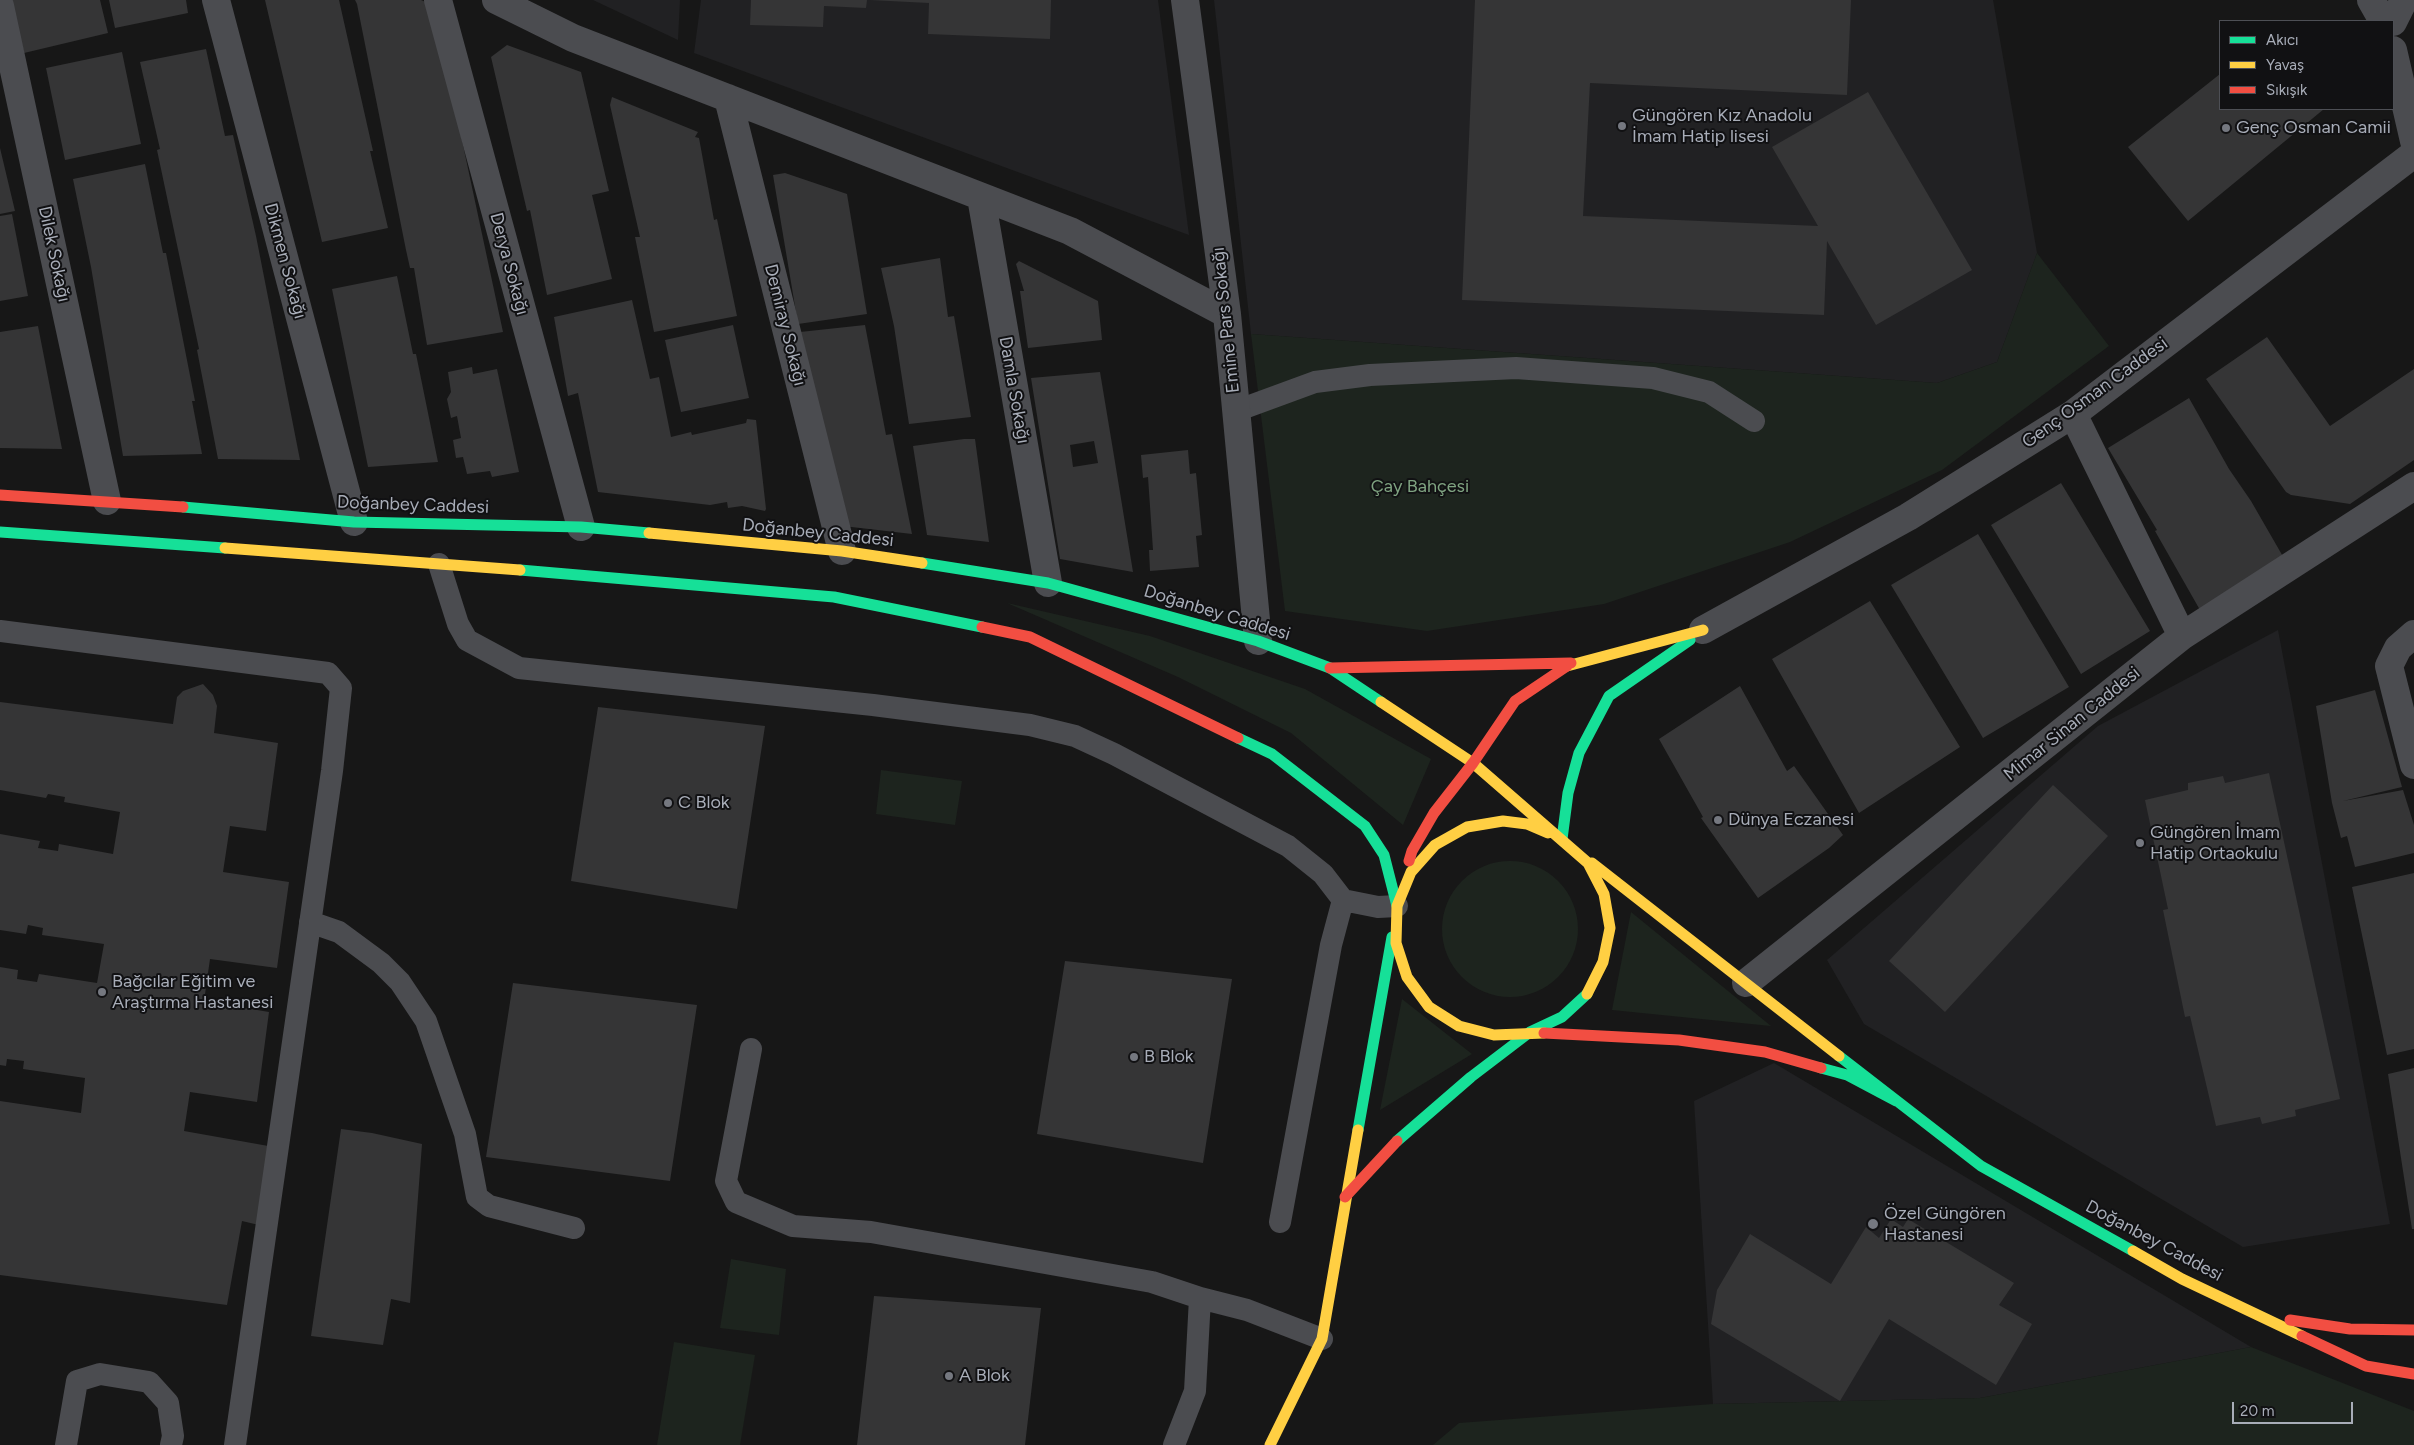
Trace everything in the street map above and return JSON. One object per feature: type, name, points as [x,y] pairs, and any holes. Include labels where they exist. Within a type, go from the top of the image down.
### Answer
[{"type":"main road","name":"Doğanbey Caddesi","points":[[0,495],[107,501],[354,522],[581,527],[842,551],[1048,583],[1258,641],[1330,668],[1473,763],[1562,839]]},
{"type":"main road","points":[[0,532],[439,564],[834,596],[1030,637],[1272,754],[1365,826],[1384,855],[1397,906],[1396,943],[1407,977],[1429,1007],[1459,1026],[1494,1035],[1530,1032],[1679,1040],[1765,1052],[1847,1075],[1896,1101]]},
{"type":"main road","points":[[1330,668],[1571,663],[1703,630]]},
{"type":"main road","points":[[1562,839],[1568,793],[1579,753],[1610,696],[1703,630]]},
{"type":"main road","points":[[1270,1445],[1322,1339],[1397,906],[1412,851],[1434,813],[1473,763],[1515,701],[1571,663]]},
{"type":"main road","points":[[1397,906],[1411,872],[1435,845],[1467,827],[1503,821],[1527,824],[1562,839],[1896,1101]]},
{"type":"main road","points":[[1346,1197],[1406,1132],[1471,1077],[1530,1032],[1562,1017],[1588,993],[1604,962],[1610,928],[1604,894],[1588,863],[1562,839]]},
{"type":"main road","name":"Doğanbey Caddesi","points":[[1896,1101],[1981,1166],[2182,1279],[2366,1366],[2414,1374]]},
{"type":"main road","points":[[2259,1314],[2350,1329],[2414,1330]]},
{"type":"street","name":"Dikmen Sokağı","points":[[216,0],[354,522]]},
{"type":"street","name":"Derya Sokağı","points":[[438,0],[581,527]]},
{"type":"street","points":[[496,0],[573,38],[1070,231],[1226,314]]},
{"type":"street","name":"Emine Pars Sokağı","points":[[1186,0],[1226,314],[1258,641]]},
{"type":"street","points":[[2370,0],[2382,20]]},
{"type":"street","points":[[2394,20],[2404,0]]},
{"type":"street","name":"Dilek Sokağı","points":[[0,6],[107,501]]},
{"type":"street","points":[[2394,54],[2414,141]]},
{"type":"street","name":"Demiray Sokağı","points":[[728,98],[842,551]]},
{"type":"street","name":"Genç Osman Caddesi","points":[[1703,630],[1908,517],[2072,414],[2414,154]]},
{"type":"street","name":"Damla Sokağı","points":[[981,196],[1048,583]]},
{"type":"street","points":[[2072,414],[2182,636]]},
{"type":"street","name":"Mimar Sinan Caddesi","points":[[1746,983],[2182,636],[2414,486]]},
{"type":"street","points":[[2414,634],[2398,648],[2389,666],[2414,764]]},
{"type":"lane","points":[[1236,411],[1315,382],[1370,375],[1516,368],[1653,378],[1709,392],[1754,421]]},
{"type":"lane","points":[[439,564],[458,624],[467,640],[519,668],[873,705],[1030,725],[1075,736],[1114,754],[1288,846],[1323,874],[1342,900],[1378,907],[1397,906]]},
{"type":"lane","points":[[0,631],[328,673],[341,688],[332,771],[235,1445]]},
{"type":"lane","points":[[1280,1222],[1330,945],[1342,900]]},
{"type":"lane","points":[[310,922],[339,932],[381,963],[400,982],[426,1021],[465,1134],[477,1197],[489,1206],[574,1228]]},
{"type":"lane","points":[[751,1049],[726,1181],[736,1202],[793,1226],[871,1232],[1152,1282],[1200,1298],[1247,1310],[1322,1339]]},
{"type":"lane","points":[[1174,1445],[1195,1391],[1200,1298]]},
{"type":"lane","points":[[66,1445],[77,1381],[100,1374],[149,1382],[168,1402],[173,1436],[171,1445]]},
{"type":"shaded area","points":[[593,0],[680,0],[678,40]]},
{"type":"shaded area","points":[[701,0],[1158,0],[1189,235],[694,53]]},
{"type":"shaded area","name":"Güngören Kız Anadolu İmam Hatip lisesi","points":[[1214,0],[1993,0],[2037,253],[1997,362],[1937,383],[1251,334]]},
{"type":"shaded area","name":"Güngören İmam Hatip Ortaokulu","points":[[2278,630],[2390,1224],[2243,1247],[1864,1024],[1827,960],[2098,726]]},
{"type":"shaded area","name":"Özel Güngören Hastanesi","points":[[1774,1063],[2251,1347],[1980,1398],[1713,1404],[1694,1101]]},
{"type":"green space","name":"Çay Bahçesi","points":[[2037,253],[2109,346],[1942,470],[1790,542],[1604,604],[1427,631],[1285,611],[1251,334],[1937,383],[1997,362]]},
{"type":"green space","points":[[1007,603],[1150,636],[1305,689],[1431,759],[1403,825],[1291,733],[1178,677]]},
{"type":"green space","points":[[881,770],[962,781],[955,825],[876,814]]},
{"type":"green space","points":[[1510,861],[1536,866],[1558,881],[1573,903],[1578,929],[1573,955],[1558,977],[1536,992],[1510,997],[1484,992],[1462,977],[1447,955],[1442,929],[1447,903],[1462,881],[1484,866]]},
{"type":"green space","points":[[1631,912],[1771,1026],[1612,1010]]},
{"type":"green space","points":[[1402,999],[1472,1054],[1380,1110]]},
{"type":"green space","points":[[731,1259],[786,1269],[779,1335],[720,1328]]},
{"type":"green space","points":[[674,1342],[755,1355],[740,1445],[657,1445]]},
{"type":"green space","points":[[2251,1347],[2414,1411],[2414,1445],[1433,1445],[1459,1423],[1713,1404],[1980,1398]]},
{"type":"building","points":[[11,0],[100,0],[108,33],[24,53]]},
{"type":"building","points":[[109,0],[186,0],[188,13],[115,28]]},
{"type":"building","points":[[265,0],[339,0],[373,151],[370,151],[388,228],[322,242]]},
{"type":"building","points":[[355,0],[421,0],[433,5],[503,332],[427,345],[414,268],[410,268],[406,250]]},
{"type":"building","points":[[751,0],[867,0],[866,8],[824,6],[823,27],[750,25]]},
{"type":"building","points":[[870,0],[1051,0],[1050,39],[928,34],[929,3]]},
{"type":"building","points":[[1475,0],[1851,0],[1847,95],[1590,83],[1583,216],[1818,226],[1772,147],[1868,92],[1972,270],[1876,325],[1827,241],[1824,315],[1462,300]]},
{"type":"building","points":[[507,45],[581,72],[609,191],[592,195],[612,279],[547,295],[530,210],[527,211],[491,57]]},
{"type":"building","points":[[206,49],[225,136],[233,135],[256,236],[300,460],[218,459],[197,350],[199,349],[157,150],[160,149],[140,62]]},
{"type":"building","points":[[122,52],[141,144],[65,160],[46,68]]},
{"type":"building","name":"Genç Osman Camii","points":[[2219,75],[2219,110],[2323,110],[2188,221],[2128,147]]},
{"type":"building","points":[[612,97],[698,132],[695,137],[699,138],[714,220],[717,219],[737,316],[654,332],[635,237],[640,237],[610,105]]},
{"type":"building","points":[[0,148],[15,211],[0,214]]},
{"type":"building","points":[[145,164],[163,253],[166,253],[195,401],[192,401],[202,454],[123,456],[91,267],[73,179]]},
{"type":"building","points":[[785,173],[847,194],[867,314],[798,324],[773,175]]},
{"type":"building","points":[[12,214],[28,296],[0,301],[0,216]]},
{"type":"building","points":[[940,258],[948,317],[954,316],[971,417],[909,424],[894,326],[881,268]]},
{"type":"building","points":[[1019,261],[1098,301],[1102,340],[1028,348],[1020,291],[1024,291],[1016,264]]},
{"type":"building","points":[[397,276],[413,354],[416,354],[438,462],[368,467],[332,289]]},
{"type":"building","points":[[632,300],[650,379],[659,377],[671,437],[691,432],[692,435],[746,423],[747,419],[756,420],[765,511],[742,506],[728,508],[727,502],[710,505],[598,492],[578,393],[568,396],[554,317]]},
{"type":"building","points":[[733,325],[749,398],[681,412],[665,340]]},
{"type":"building","points":[[865,325],[886,435],[892,434],[912,534],[843,526],[800,332]]},
{"type":"building","points":[[38,326],[62,449],[0,448],[0,332]]},
{"type":"building","points":[[2267,337],[2330,426],[2414,369],[2414,460],[2350,504],[2291,495],[2286,492],[2206,379]]},
{"type":"building","points":[[472,367],[473,374],[497,369],[519,472],[492,477],[490,471],[467,474],[463,457],[456,458],[453,440],[461,438],[457,416],[451,418],[447,399],[451,392],[448,372]]},
{"type":"building","points":[[1100,372],[1133,572],[1060,559],[1031,378]],"holes":[[[1094,441],[1098,463],[1073,467],[1070,445]]]},
{"type":"building","points":[[2189,398],[2229,469],[2251,501],[2285,560],[2200,610],[2155,531],[2157,530],[2108,448]]},
{"type":"building","points":[[975,439],[989,542],[927,535],[913,446]]},
{"type":"building","points":[[1188,450],[1190,474],[1196,473],[1202,535],[1196,536],[1199,567],[1150,571],[1149,550],[1153,550],[1148,477],[1143,478],[1141,455]]},
{"type":"building","points":[[2061,483],[2150,631],[2081,674],[1991,525]]},
{"type":"building","points":[[1978,534],[2069,687],[1983,738],[1891,585]]},
{"type":"building","points":[[1870,601],[1960,747],[1859,813],[1772,659]]},
{"type":"building","name":"Bağcılar Eğitim ve Araştırma Hastanesi","points":[[203,684],[213,695],[217,706],[214,733],[278,743],[266,831],[230,826],[223,872],[289,882],[277,968],[210,959],[204,1001],[269,1012],[257,1102],[190,1092],[184,1131],[274,1147],[263,1226],[242,1221],[227,1305],[0,1275],[0,1101],[81,1113],[85,1078],[23,1069],[24,1061],[7,1059],[6,1066],[0,1065],[0,967],[18,970],[17,979],[37,982],[39,974],[97,983],[104,944],[42,935],[43,928],[28,925],[26,934],[0,930],[0,834],[40,841],[38,848],[58,851],[59,844],[113,854],[120,812],[64,802],[65,797],[48,794],[46,798],[0,790],[0,702],[173,724],[177,697],[183,691]]},
{"type":"building","points":[[1740,686],[1787,771],[1794,766],[1843,835],[1829,848],[1758,898],[1701,818],[1703,817],[1659,739]]},
{"type":"building","points":[[2375,690],[2402,787],[2343,801],[2403,790],[2414,825],[2414,853],[2355,867],[2347,836],[2341,838],[2332,803],[2316,706]]},
{"type":"building","name":"C Blok","points":[[598,707],[765,726],[737,909],[571,881]]},
{"type":"building","points":[[2269,773],[2340,1099],[2295,1110],[2296,1116],[2262,1124],[2260,1117],[2216,1126],[2190,1016],[2185,1017],[2163,910],[2168,909],[2145,800],[2188,790],[2188,783],[2223,776],[2225,783]]},
{"type":"building","points":[[2053,785],[2108,836],[1945,1012],[1889,961]]},
{"type":"building","points":[[2414,873],[2414,1049],[2387,1055],[2352,887]]},
{"type":"building","name":"B Blok","points":[[1065,961],[1232,979],[1203,1163],[1037,1134]]},
{"type":"building","points":[[513,983],[697,1005],[670,1181],[486,1157]]},
{"type":"building","points":[[2414,1068],[2414,1229],[2412,1229],[2388,1074]]},
{"type":"building","points":[[341,1129],[372,1133],[422,1144],[410,1303],[391,1299],[383,1345],[311,1336]]},
{"type":"building","points":[[1891,1219],[1903,1227],[1908,1219],[2014,1283],[1999,1305],[2032,1324],[1996,1385],[1889,1319],[1840,1401],[1711,1324],[1717,1290],[1750,1234],[1831,1284],[1866,1227],[1879,1238]]},
{"type":"building","name":"A Blok","points":[[874,1296],[1041,1308],[1025,1445],[857,1445]]},
{"type":"traffic: fast","points":[[183,507],[354,522],[581,527],[649,533]]},
{"type":"traffic: fast","points":[[0,532],[225,548]]},
{"type":"traffic: fast","points":[[922,563],[1048,583],[1258,641],[1330,668],[1381,702]]},
{"type":"traffic: fast","points":[[520,570],[834,597],[982,627]]},
{"type":"traffic: fast","points":[[1562,839],[1568,793],[1579,753],[1609,696],[1690,640]]},
{"type":"traffic: fast","points":[[1238,738],[1272,754],[1365,826],[1384,855],[1397,906]]},
{"type":"traffic: fast","points":[[1358,1130],[1392,937]]},
{"type":"traffic: fast","points":[[1397,1141],[1471,1077],[1530,1032],[1562,1017],[1587,994]]},
{"type":"traffic: fast","points":[[1839,1056],[1981,1166],[2133,1251]]},
{"type":"traffic: fast","points":[[1821,1068],[1847,1075],[1896,1101]]},
{"type":"traffic: slow","points":[[649,533],[842,551],[922,563]]},
{"type":"traffic: slow","points":[[225,548],[520,570]]},
{"type":"traffic: slow","points":[[1567,666],[1703,630]]},
{"type":"traffic: slow","points":[[1381,702],[1473,763],[1588,863],[1604,894],[1610,928],[1603,962],[1587,994]]},
{"type":"traffic: slow","points":[[1544,1033],[1494,1035],[1459,1026],[1429,1007],[1407,977],[1396,943],[1397,906],[1411,872],[1435,845],[1467,827],[1503,821],[1527,824],[1548,833]]},
{"type":"traffic: slow","points":[[1592,863],[1839,1056]]},
{"type":"traffic: slow","points":[[1270,1445],[1322,1339],[1358,1130]]},
{"type":"traffic: slow","points":[[2133,1251],[2182,1279],[2302,1336]]},
{"type":"traffic: jam","points":[[0,495],[183,507]]},
{"type":"traffic: jam","points":[[982,627],[1030,637],[1238,738]]},
{"type":"traffic: jam","points":[[1330,668],[1571,663]]},
{"type":"traffic: jam","points":[[1409,861],[1412,851],[1434,813],[1473,763],[1515,701],[1567,666]]},
{"type":"traffic: jam","points":[[1544,1033],[1679,1040],[1765,1052],[1821,1068]]},
{"type":"traffic: jam","points":[[1345,1197],[1397,1141]]},
{"type":"traffic: jam","points":[[2290,1320],[2350,1329],[2414,1330]]},
{"type":"traffic: jam","points":[[2302,1336],[2366,1366],[2414,1374]]},
{"type":"place","name":"Güngören Kız Anadolu İmam Hatip lisesi","points":[[1622,126]]},
{"type":"place","name":"Genç Osman Camii","points":[[2226,128]]},
{"type":"place","name":"C Blok","points":[[668,803]]},
{"type":"place","name":"Dünya Eczanesi","points":[[1718,820]]},
{"type":"place","name":"Güngören İmam Hatip Ortaokulu","points":[[2140,843]]},
{"type":"place","name":"Bağcılar Eğitim ve Araştırma Hastanesi","points":[[102,992]]},
{"type":"place","name":"B Blok","points":[[1134,1057]]},
{"type":"place","name":"Özel Güngören Hastanesi","points":[[1873,1224]]},
{"type":"place","name":"A Blok","points":[[949,1376]]}]
